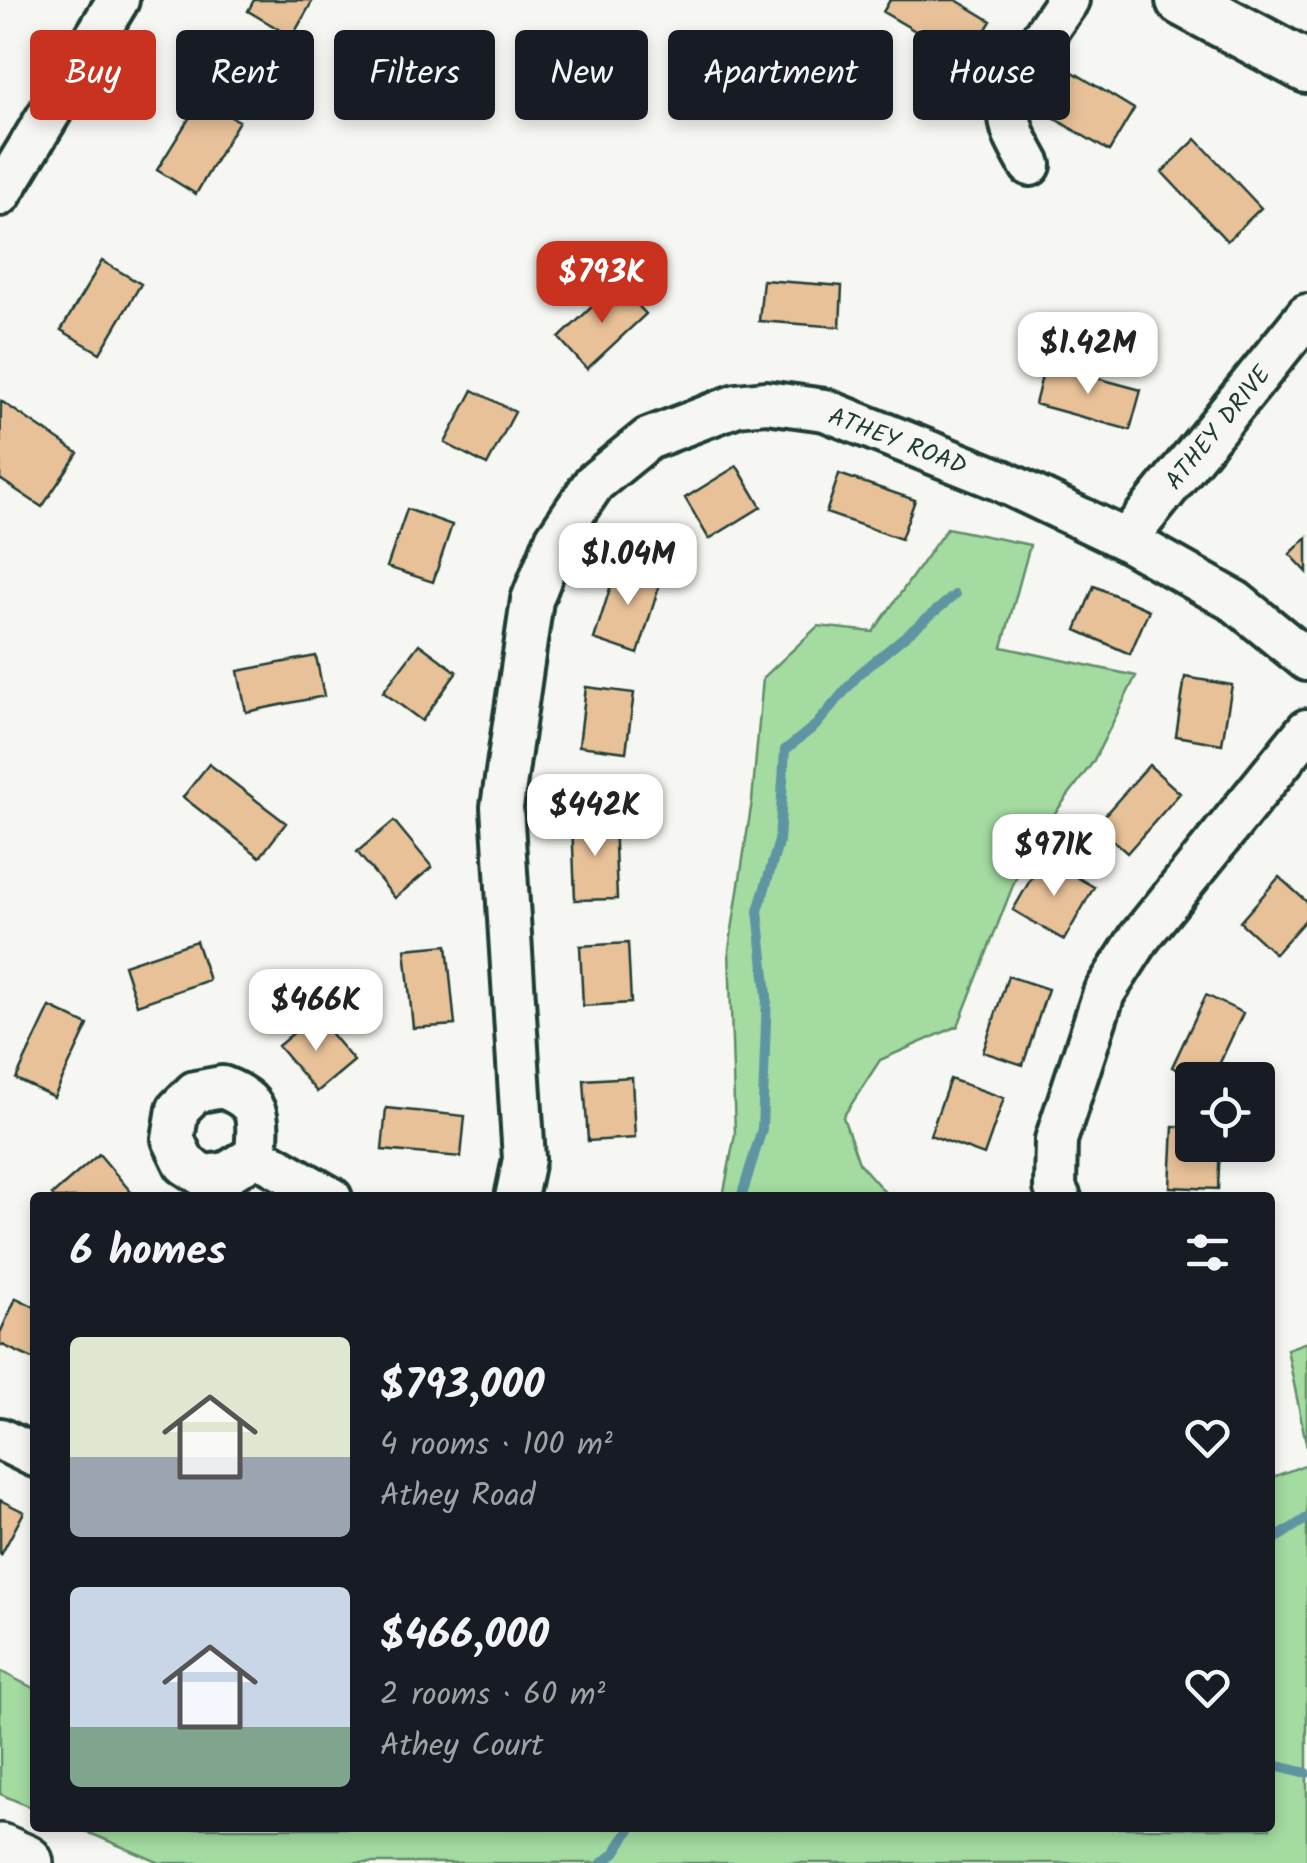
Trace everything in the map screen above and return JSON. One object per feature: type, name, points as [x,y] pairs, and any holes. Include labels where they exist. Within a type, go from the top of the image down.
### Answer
[{"type":"highway","points":[[0,1852],[26,1863]]},
{"type":"main road","points":[[1182,0],[1307,67]]},
{"type":"street","points":[[0,195],[118,0]]},
{"type":"street","points":[[1030,164],[1012,131],[1013,94],[1068,0]]},
{"type":"street","name":"ATHEY DRIVE","points":[[1126,540],[1307,315]]},
{"type":"street","name":"ATHEY ROAD","points":[[517,1192],[524,1159],[502,807],[532,600],[556,540],[594,483],[648,439],[736,405],[766,402],[825,410],[1000,480],[1126,540],[1236,602],[1307,660]]},
{"type":"street","points":[[1057,1192],[1056,1140],[1104,993],[1140,936],[1307,730]]},
{"type":"street","points":[[256,1154],[322,1192]]},
{"type":"street","points":[[0,1439],[30,1454]]},
{"type":"green space","points":[[947,528],[1030,545],[1002,647],[1136,676],[1093,762],[1026,852],[958,1026],[880,1060],[843,1117],[859,1163],[885,1192],[724,1192],[735,1134],[729,949],[752,801],[763,678],[818,626],[873,632]]},
{"type":"green space","points":[[1307,1342],[1307,1448],[1287,1349]]},
{"type":"green space","points":[[1307,1464],[1307,1863],[160,1863],[87,1832],[1275,1832],[1275,1476]]},
{"type":"green space","points":[[0,1671],[30,1686],[30,1807],[0,1794]]},
{"type":"building","points":[[254,0],[313,0],[296,30],[280,30],[248,11]]},
{"type":"building","points":[[890,0],[956,0],[991,21],[986,30],[914,30],[883,12]]},
{"type":"building","points":[[1070,70],[1134,109],[1109,151],[1057,120],[1070,120]]},
{"type":"building","points":[[188,120],[239,121],[196,194],[157,170]]},
{"type":"building","points":[[1196,139],[1261,208],[1227,241],[1162,172]]},
{"type":"building","points":[[102,261],[141,284],[100,353],[61,330]]},
{"type":"building","points":[[763,280],[842,286],[840,327],[759,321]]},
{"type":"building","points":[[617,283],[646,314],[587,369],[559,338]]},
{"type":"building","points":[[1045,364],[1141,390],[1130,430],[1035,404]]},
{"type":"building","points":[[473,390],[515,412],[487,465],[445,443]]},
{"type":"building","points":[[1,401],[78,453],[42,507],[0,479]]},
{"type":"building","points":[[737,466],[761,507],[709,539],[685,498]]},
{"type":"building","points":[[839,474],[915,500],[901,539],[826,513]]},
{"type":"building","points":[[407,509],[452,525],[433,582],[387,567]]},
{"type":"building","points":[[1307,537],[1307,572],[1290,554]]},
{"type":"building","points":[[618,563],[662,577],[638,654],[594,639]]},
{"type":"building","points":[[1094,586],[1149,610],[1130,654],[1076,630]]},
{"type":"building","points":[[419,644],[457,672],[422,721],[383,692]]},
{"type":"building","points":[[316,656],[324,696],[246,712],[238,671]]},
{"type":"building","points":[[1185,677],[1232,685],[1222,744],[1176,736]]},
{"type":"building","points":[[586,687],[634,693],[626,752],[579,746]]},
{"type":"building","points":[[209,764],[286,823],[260,857],[183,797]]},
{"type":"building","points":[[1149,765],[1180,793],[1127,853],[1096,825]]},
{"type":"building","points":[[614,818],[617,899],[575,900],[572,820]]},
{"type":"building","points":[[394,821],[432,867],[395,898],[357,852]]},
{"type":"building","points":[[1043,858],[1094,887],[1064,940],[1013,910]]},
{"type":"building","points":[[1279,877],[1307,902],[1307,918],[1275,954],[1240,922]]},
{"type":"building","points":[[196,941],[209,980],[137,1005],[124,965]]},
{"type":"building","points":[[628,943],[631,1003],[583,1006],[580,946]]},
{"type":"building","points":[[447,945],[455,1025],[413,1028],[405,949]]},
{"type":"building","points":[[1008,976],[1048,989],[1023,1065],[983,1052]]},
{"type":"building","points":[[1206,995],[1243,1013],[1220,1062],[1175,1062],[1175,1068],[1172,1067]]},
{"type":"building","points":[[50,1007],[88,1025],[54,1097],[16,1079]]},
{"type":"building","points":[[315,1015],[354,1061],[317,1092],[278,1046]]},
{"type":"building","points":[[632,1077],[635,1138],[588,1141],[584,1080]]},
{"type":"building","points":[[950,1079],[1004,1098],[984,1155],[930,1135]]},
{"type":"building","points":[[386,1108],[465,1116],[461,1157],[382,1150]]},
{"type":"building","points":[[1175,1126],[1175,1162],[1219,1162],[1218,1189],[1170,1187]]},
{"type":"building","points":[[99,1154],[131,1192],[55,1192]]},
{"type":"building","points":[[16,1298],[30,1305],[30,1358],[0,1344],[0,1333]]},
{"type":"building","points":[[0,1500],[24,1512],[1,1555],[0,1554]]},
{"type":"waterway","points":[[743,1192],[762,1129],[767,995],[758,911],[779,841],[785,750],[816,725],[859,674],[955,595]]},
{"type":"waterway","points":[[1275,1539],[1307,1518]]},
{"type":"waterway","points":[[1275,1765],[1307,1773]]},
{"type":"waterway","points":[[602,1863],[614,1854],[628,1832]]}]
